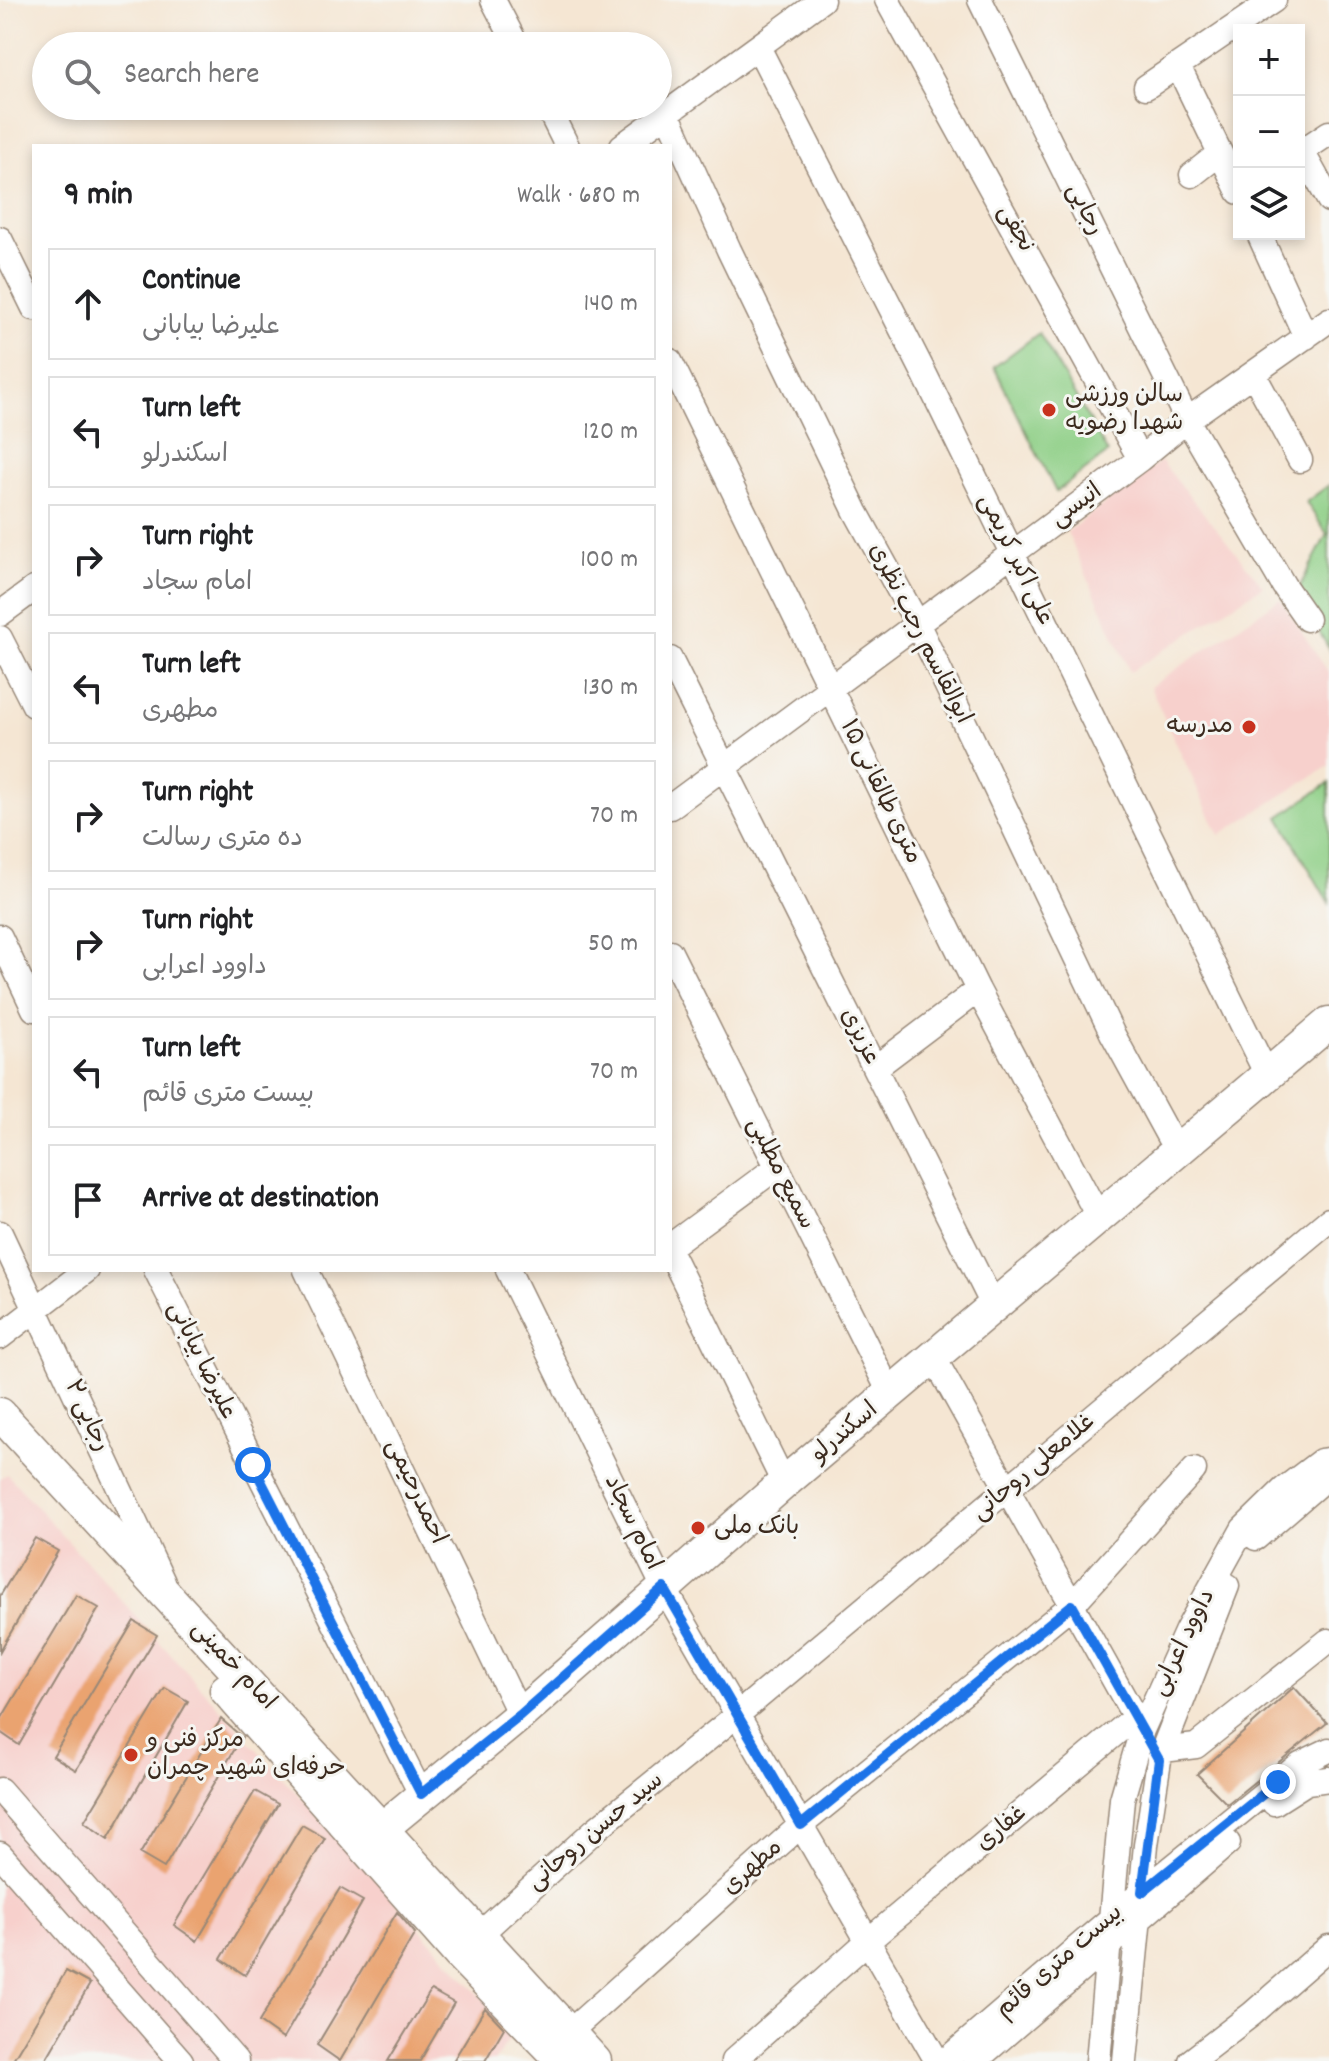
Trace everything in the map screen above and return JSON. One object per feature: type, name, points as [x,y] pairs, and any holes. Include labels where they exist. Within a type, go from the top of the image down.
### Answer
[{"type":"main road","name":"اسکندرلو","points":[[373,1835],[520,1715],[784,1483],[1329,1023]]},
{"type":"main road","name":"امام خمینی","points":[[4,1437],[171,1600],[561,2047],[595,2061]]},
{"type":"main road","name":"امام خمینی","points":[[4,1437],[373,1835]]},
{"type":"street","points":[[493,0],[510,32]]},
{"type":"street","points":[[672,109],[822,0]]},
{"type":"street","name":"نجفی","points":[[887,0],[1140,459]]},
{"type":"street","name":"رجایی","points":[[980,0],[1187,420],[1284,586],[1307,619]]},
{"type":"street","points":[[1246,24],[1274,0]]},
{"type":"street","points":[[1146,87],[1233,35]]},
{"type":"street","name":"علی اکبر کریمی","points":[[758,47],[1267,1075]]},
{"type":"street","points":[[1178,66],[1233,180]]},
{"type":"street","points":[[554,120],[566,144]]},
{"type":"street","points":[[625,144],[657,120]]},
{"type":"street","name":"ابوالقاسم رجب نظری","points":[[670,120],[729,250],[856,512],[917,623],[1112,1033],[1177,1152]]},
{"type":"street","points":[[1305,146],[1329,133]]},
{"type":"street","points":[[1192,175],[1220,153]]},
{"type":"street","points":[[1305,158],[1329,200]]},
{"type":"street","points":[[0,239],[32,304]]},
{"type":"street","points":[[1262,240],[1306,337]]},
{"type":"street","name":"انیسی","points":[[672,806],[1140,459],[1187,420],[1329,320]]},
{"type":"street","name":"۱۵ متری طالقانی","points":[[672,365],[978,990],[1099,1218]]},
{"type":"street","points":[[1254,375],[1300,460]]},
{"type":"street","points":[[0,614],[32,590]]},
{"type":"street","points":[[0,638],[32,701]]},
{"type":"street","name":"عزیزی","points":[[672,663],[994,1307]]},
{"type":"street","points":[[0,937],[32,1005]]},
{"type":"street","name":"سمیع مطلبی","points":[[672,956],[891,1395]]},
{"type":"street","points":[[875,1068],[978,990]]},
{"type":"street","points":[[672,1247],[777,1167]]},
{"type":"street","name":"غلامعلی روحانی","points":[[737,1715],[1329,1220]]},
{"type":"street","name":"رجایی ۲","points":[[0,1233],[171,1600]]},
{"type":"street","points":[[672,1253],[784,1483]]},
{"type":"street","points":[[0,1337],[84,1272]]},
{"type":"street","name":"علیرضا بیابانی","points":[[157,1272],[421,1794]]},
{"type":"street","name":"احمدرحیمی","points":[[307,1272],[520,1715]]},
{"type":"street","name":"امام سجاد","points":[[509,1272],[664,1588],[937,2061]]},
{"type":"street","points":[[934,1358],[1139,1723],[1161,1755],[1196,1746],[1328,1641]]},
{"type":"street","name":"داوود اعرابی","points":[[1098,2061],[1122,1799],[1139,1723],[1243,1529],[1284,1489],[1321,1461],[1328,1475],[1258,1535],[1224,1591],[1161,1755],[1142,1892],[1125,2061]]},
{"type":"street","name":"مطهری","points":[[561,2047],[801,1825],[1072,1605],[1194,1470]]},
{"type":"street","name":"سید حسن روحانی","points":[[469,1944],[595,1830],[737,1715]]},
{"type":"street","name":"غفاری","points":[[733,2061],[868,1941],[1139,1723]]},
{"type":"street","name":"بیست متری قائم","points":[[945,2061],[1109,1919],[1300,1764],[1329,1750]]},
{"type":"street","name":"بیست متری قائم","points":[[975,2061],[1287,1792],[1307,1782],[1329,1779]]},
{"type":"street","points":[[0,1790],[236,2061]]},
{"type":"street","points":[[0,1854],[181,2061]]},
{"type":"street","points":[[1191,2061],[1252,2014],[1329,1947]]},
{"type":"shaded area","name":"مدرسه","points":[[1161,461],[1263,586],[1130,672],[1067,532]]},
{"type":"shaded area","name":"مدرسه","points":[[1280,599],[1329,673],[1329,766],[1219,835],[1150,687]]},
{"type":"shaded area","name":"مرکز فنی و حرفه‌ای شهید چمران","points":[[7,1474],[514,2033],[494,2061],[0,2061],[0,1478]]},
{"type":"green space","name":"سالن ورزشی شهدا رضویه","points":[[1039,333],[1108,453],[1056,492],[994,367]]},
{"type":"green space","points":[[1329,485],[1329,649],[1297,592],[1327,534],[1306,502]]},
{"type":"green space","points":[[1329,783],[1329,903],[1279,817]]},
{"type":"building","points":[[35,1538],[58,1551],[0,1651],[0,1596]]},
{"type":"building","points":[[76,1595],[99,1608],[19,1745],[0,1732],[0,1721]]},
{"type":"building","points":[[134,1621],[157,1635],[76,1770],[53,1756]]},
{"type":"building","points":[[1294,1687],[1327,1723],[1227,1804],[1197,1774]]},
{"type":"building","points":[[165,1688],[188,1701],[108,1839],[84,1822]]},
{"type":"building","points":[[221,1719],[242,1737],[164,1868],[140,1854]]},
{"type":"building","points":[[255,1791],[278,1804],[197,1941],[174,1925]]},
{"type":"building","points":[[302,1825],[325,1838],[245,1975],[221,1959]]},
{"type":"building","points":[[340,1888],[363,1901],[283,2039],[259,2022]]},
{"type":"building","points":[[397,1912],[415,1933],[340,2061],[317,2045]]},
{"type":"building","points":[[66,1971],[90,1984],[45,2061],[12,2061]]},
{"type":"building","points":[[431,1990],[454,2003],[420,2061],[388,2061]]},
{"type":"building","points":[[485,2008],[504,2028],[485,2061],[453,2061]]},
{"type":"place","name":"سالن ورزشی شهدا رضویه","points":[[1049,410]]},
{"type":"place","name":"مدرسه","points":[[1249,727]]},
{"type":"place","name":"بانک ملی","points":[[698,1528]]},
{"type":"place","name":"مرکز فنی و حرفه‌ای شهید چمران","points":[[131,1755]]},
{"type":"route","points":[[253,1465],[421,1794],[520,1715],[664,1588],[801,1825],[922,1730],[1072,1605],[1159,1760],[1142,1892],[1278,1782]]}]
